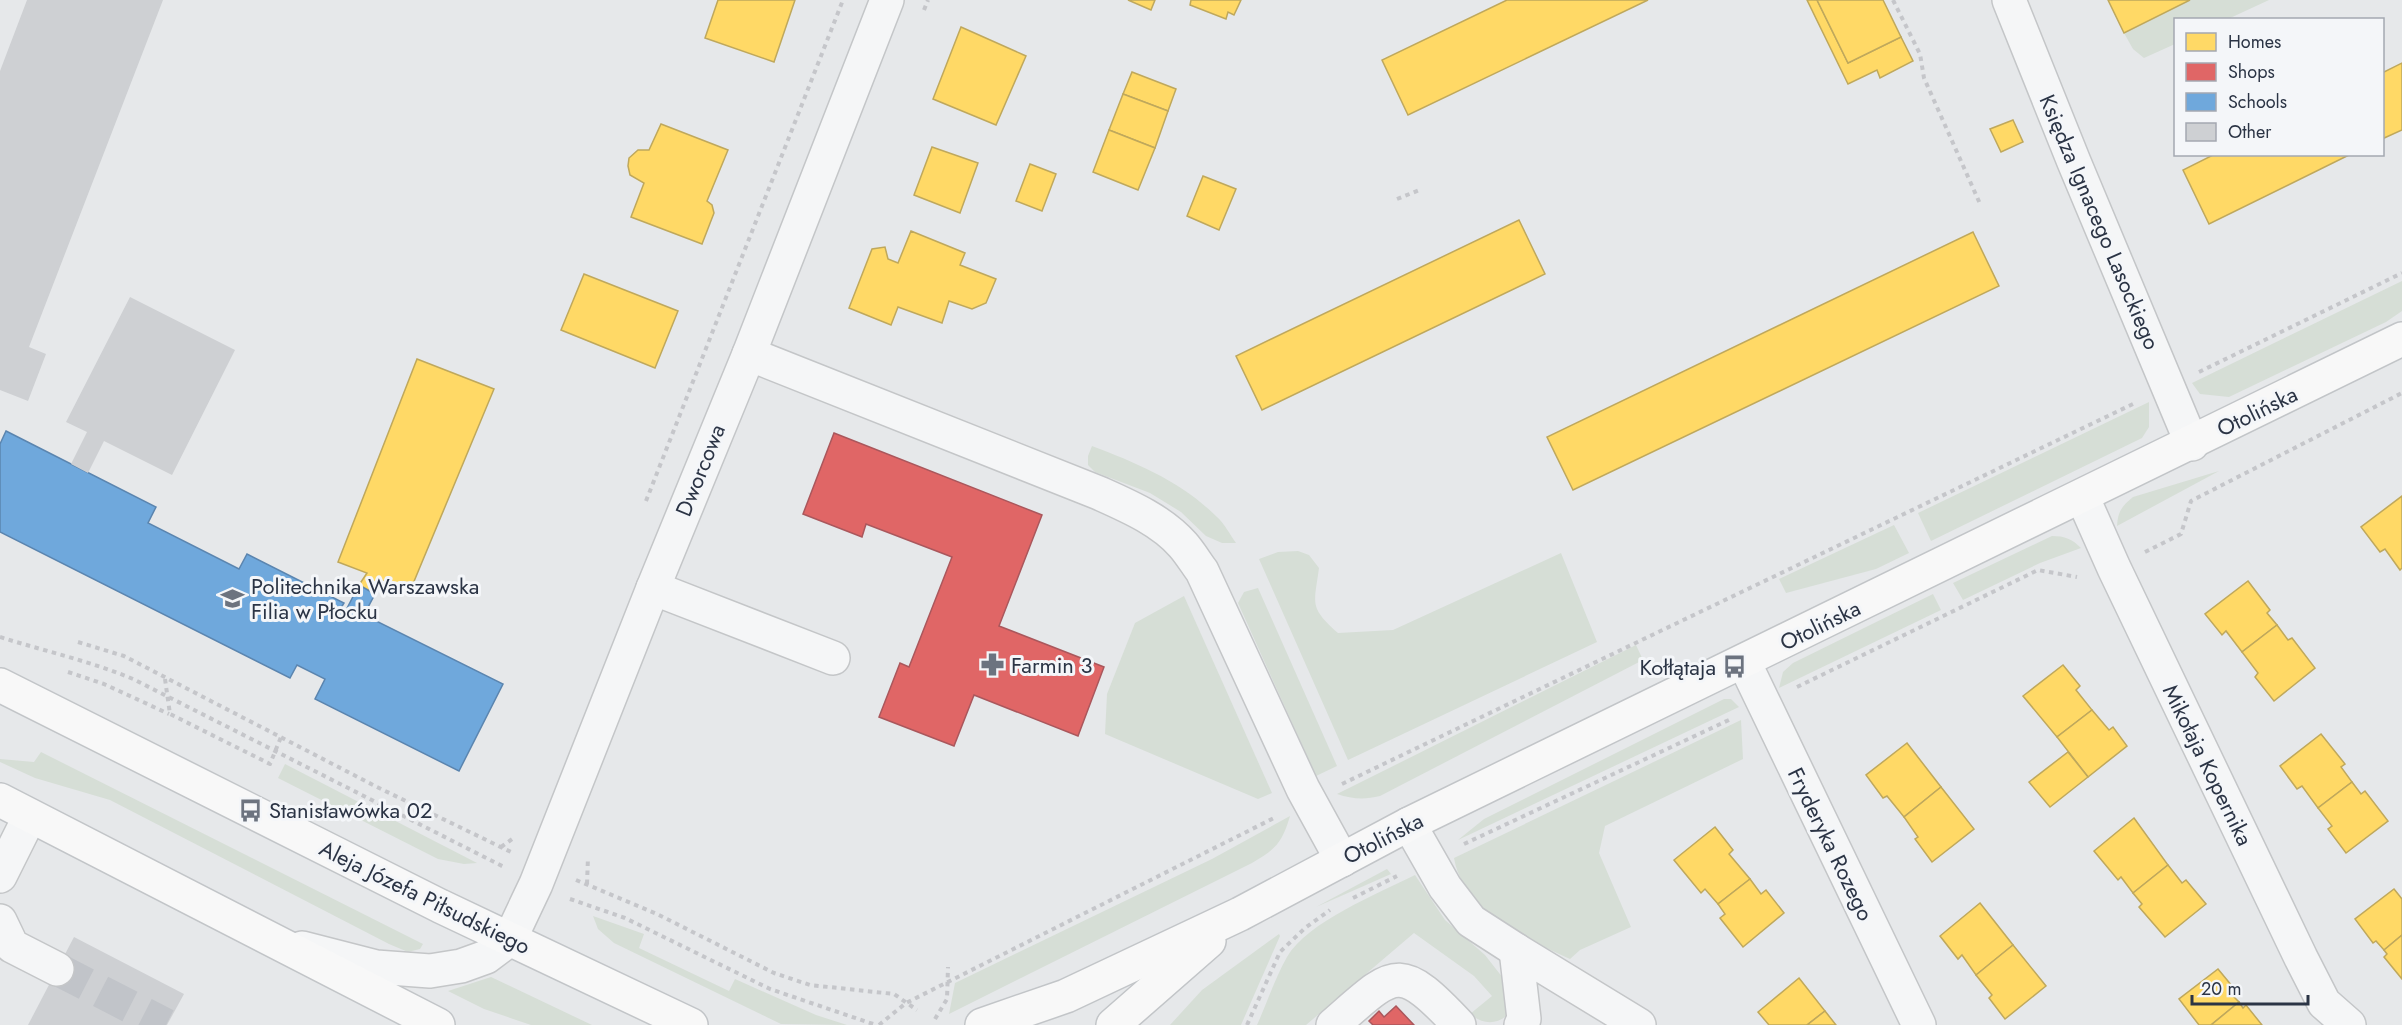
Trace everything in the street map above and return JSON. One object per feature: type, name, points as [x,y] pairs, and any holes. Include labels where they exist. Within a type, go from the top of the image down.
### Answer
[{"type":"main road","name":"Otolińska","points":[[982,1025],[1066,996],[1240,914],[1409,824],[2192,444],[2402,339]]},
{"type":"main road","name":"Aleja Józefa Piłsudskiego","points":[[0,685],[510,939],[691,1025]]},
{"type":"main road","points":[[0,800],[266,938],[398,1016],[438,1025]]},
{"type":"main road","name":"Otolińska","points":[[1125,1019],[1240,914]]},
{"type":"main road","name":"Otolińska","points":[[1023,1025],[1066,996]]},
{"type":"street","name":"Dworcowa","points":[[510,939],[539,875],[749,354],[887,0]]},
{"type":"street","name":"Księdza Ignacego Lasockiego","points":[[2009,0],[2192,444]]},
{"type":"street","points":[[749,354],[1099,493],[1164,527],[1182,544],[1202,571],[1309,801],[1342,860]]},
{"type":"street","name":"Mikołaja Kopernika","points":[[2082,496],[2114,568],[2310,976],[2324,1003],[2349,1025]]},
{"type":"street","points":[[653,588],[833,658]]},
{"type":"street","name":"Fryderyka Rozego","points":[[1744,662],[1918,1025]]},
{"type":"street","points":[[0,876],[30,816]]},
{"type":"street","points":[[1409,824],[1445,887],[1471,921],[1639,1025]]},
{"type":"street","points":[[0,921],[12,946],[57,969]]},
{"type":"street","points":[[266,938],[376,967],[430,971],[461,966],[486,957],[499,950],[510,939]]},
{"type":"street","points":[[1516,950],[1524,1019],[1521,1025]]},
{"type":"street","points":[[1334,1025],[1378,986],[1389,980],[1399,979],[1409,981],[1419,987],[1459,1025]]},
{"type":"path","points":[[644,508],[843,0]]},
{"type":"path","points":[[1893,0],[1920,54],[1924,78],[1981,206]]},
{"type":"path","points":[[1397,199],[1422,189]]},
{"type":"path","points":[[78,642],[124,656],[377,787],[501,847],[582,905],[625,918],[770,989],[878,1025],[906,1003],[1309,801],[2402,273]]},
{"type":"path","points":[[1351,900],[1430,860],[1763,704],[2038,570],[2083,578],[2114,568],[2181,534],[2191,501],[2402,393]]},
{"type":"path","points":[[0,638],[73,660],[100,665],[539,875],[657,914],[774,973],[810,985],[894,994],[917,1010]]},
{"type":"path","points":[[68,672],[104,684],[170,714],[270,764],[281,738]]},
{"type":"path","points":[[165,679],[170,714]]},
{"type":"path","points":[[501,847],[520,833]]},
{"type":"path","points":[[1247,1025],[1280,952],[1305,928],[1331,909]]},
{"type":"path","points":[[935,1019],[947,999],[948,968]]},
{"type":"shaded area","points":[[2190,0],[2269,0],[2230,18],[2174,18],[2174,44],[2144,58],[2133,49],[2124,33]]},
{"type":"shaded area","points":[[2402,281],[2402,311],[2386,322],[2229,397],[2200,394],[2192,383]]},
{"type":"shaded area","points":[[2149,402],[2149,427],[2142,438],[1931,541],[1918,513]]},
{"type":"shaded area","points":[[1092,446],[1126,459],[1189,494],[1220,520],[1236,543],[1222,543],[1206,536],[1181,512],[1150,493],[1095,472],[1088,465],[1088,456]]},
{"type":"shaded area","points":[[2219,471],[2117,526],[2121,509],[2133,497]]},
{"type":"shaded area","points":[[1894,525],[1909,553],[1876,569],[1786,593],[1779,579]]},
{"type":"shaded area","points":[[2052,536],[2068,539],[2081,548],[2040,563],[1963,600],[1953,583]]},
{"type":"shaded area","points":[[1298,551],[1309,555],[1319,568],[1316,605],[1322,617],[1338,633],[1393,630],[1561,553],[1597,642],[1348,760],[1259,559],[1278,552]]},
{"type":"shaded area","points":[[1258,588],[1337,766],[1316,776],[1238,603],[1244,592]]},
{"type":"shaded area","points":[[1933,594],[1941,610],[1779,688],[1783,672],[1793,663]]},
{"type":"shaded area","points":[[1184,596],[1272,793],[1258,799],[1105,734],[1107,694],[1135,623]]},
{"type":"shaded area","points":[[1636,645],[1643,660],[1380,796],[1358,798],[1337,794]]},
{"type":"shaded area","points":[[1724,699],[1731,699],[1739,707],[1458,840],[1484,819]]},
{"type":"shaded area","points":[[1741,720],[1743,759],[1605,826],[1599,853],[1631,927],[1580,950],[1570,959],[1499,921],[1483,908],[1460,877],[1454,858]]},
{"type":"shaded area","points":[[41,752],[423,944],[420,949],[408,952],[389,944],[110,800],[35,778],[0,762],[0,759],[34,762]]},
{"type":"shaded area","points":[[285,764],[477,863],[464,864],[438,859],[278,778]]},
{"type":"shaded area","points":[[1290,816],[1277,844],[1267,854],[1252,863],[949,1014],[955,983],[1212,859]]},
{"type":"shaded area","points":[[1387,869],[1391,874],[1316,907]]},
{"type":"shaded area","points":[[1415,875],[1445,920],[1485,955],[1503,978],[1509,1014],[1495,1022],[1485,1022],[1470,1014],[1492,996],[1474,976],[1414,933],[1306,1025],[1257,1025],[1283,965],[1297,944],[1327,920]]},
{"type":"shaded area","points":[[593,916],[644,934],[639,948],[729,991],[735,979],[816,1015],[847,1025],[781,1024],[614,943],[598,929]]},
{"type":"shaded area","points":[[1279,934],[1241,1025],[1170,1025],[1202,990]]},
{"type":"shaded area","points":[[491,977],[592,1025],[531,1025],[484,1009],[448,991]]},
{"type":"building: Homes","points":[[718,0],[795,0],[774,62],[705,38]]},
{"type":"building: Homes","points":[[1128,0],[1155,0],[1151,10]]},
{"type":"building: Homes","points":[[1191,0],[1241,0],[1234,15],[1228,12],[1226,19],[1190,5]]},
{"type":"building: Homes","points":[[1507,0],[1648,0],[1408,115],[1382,60]]},
{"type":"building: Homes","points":[[1807,0],[1817,0],[1848,63],[1901,37],[1913,61],[1880,78],[1877,70],[1848,84]]},
{"type":"building: Homes","points":[[1817,0],[1883,0],[1901,37],[1848,63]]},
{"type":"building: Homes","points":[[2108,0],[2190,0],[2124,33]]},
{"type":"building: Homes","points":[[961,27],[1026,56],[996,125],[933,99]]},
{"type":"building: Homes","points":[[2402,63],[2402,130],[2384,138],[2384,72]]},
{"type":"building: Homes","points":[[1132,72],[1176,89],[1168,111],[1123,94]]},
{"type":"building: Homes","points":[[1123,94],[1168,111],[1155,148],[1109,130]]},
{"type":"building: Homes","points":[[2013,120],[2023,142],[2001,152],[1990,129]]},
{"type":"building: Homes","points":[[661,124],[728,150],[707,201],[712,205],[714,213],[702,244],[631,217],[644,183],[630,175],[629,158],[638,150],[649,150]]},
{"type":"building: Homes","points":[[1109,130],[1155,148],[1138,190],[1093,172]]},
{"type":"building: Homes","points":[[932,147],[978,163],[960,213],[914,195]]},
{"type":"building: Homes","points":[[2211,156],[2347,156],[2209,224],[2183,170]]},
{"type":"building: Homes","points":[[1030,164],[1056,174],[1042,211],[1016,201]]},
{"type":"building: Homes","points":[[1203,176],[1236,189],[1219,230],[1187,216]]},
{"type":"building: Homes","points":[[1519,220],[1545,274],[1262,410],[1236,356]]},
{"type":"building: Homes","points":[[911,231],[965,253],[960,265],[996,279],[986,303],[972,309],[949,301],[942,323],[898,307],[891,325],[849,308],[872,249],[885,247],[888,259],[898,263]]},
{"type":"building: Homes","points":[[1973,232],[1999,286],[1573,490],[1547,437]]},
{"type":"building: Homes","points":[[584,274],[678,311],[655,368],[561,330]]},
{"type":"building: Homes","points":[[417,359],[494,389],[410,591],[380,580],[375,594],[359,585],[367,573],[338,562]]},
{"type":"building: Homes","points":[[2402,496],[2402,568],[2400,570],[2385,549],[2380,552],[2361,527]]},
{"type":"building: Homes","points":[[2248,581],[2270,610],[2267,613],[2277,625],[2242,652],[2226,631],[2222,635],[2205,614]]},
{"type":"building: Homes","points":[[2277,625],[2288,640],[2292,638],[2315,668],[2274,701],[2255,677],[2258,673],[2242,652]]},
{"type":"building: Homes","points":[[2063,665],[2080,686],[2076,690],[2092,710],[2057,737],[2023,696]]},
{"type":"building: Homes","points":[[2092,710],[2109,730],[2113,727],[2127,746],[2088,777],[2057,737]]},
{"type":"building: Homes","points":[[2321,734],[2345,764],[2341,767],[2352,782],[2318,808],[2302,786],[2297,789],[2280,766]]},
{"type":"building: Homes","points":[[1907,743],[1941,787],[1904,817],[1887,796],[1883,798],[1866,775]]},
{"type":"building: Homes","points":[[2068,752],[2088,777],[2050,807],[2029,782]]},
{"type":"building: Homes","points":[[2352,782],[2361,794],[2365,791],[2388,821],[2346,853],[2328,829],[2332,826],[2318,808]]},
{"type":"building: Homes","points":[[1941,787],[1974,829],[1932,862],[1915,839],[1918,837],[1904,817]]},
{"type":"building: Homes","points":[[2134,818],[2168,865],[2133,893],[2121,877],[2118,880],[2094,851]]},
{"type":"building: Homes","points":[[1715,827],[1733,850],[1729,854],[1750,879],[1718,904],[1705,889],[1701,893],[1674,860]]},
{"type":"building: Homes","points":[[2168,865],[2182,883],[2186,880],[2206,904],[2165,937],[2139,907],[2142,904],[2133,893]]},
{"type":"building: Homes","points":[[1750,879],[1761,894],[1766,890],[1784,913],[1743,947],[1720,918],[1725,914],[1718,904]]},
{"type":"building: Homes","points":[[2394,889],[2402,899],[2402,935],[2384,950],[2376,941],[2373,943],[2355,919]]},
{"type":"building: Homes","points":[[1980,903],[2013,945],[1976,975],[1962,955],[1958,959],[1940,936]]},
{"type":"building: Homes","points":[[2402,935],[2402,979],[2384,957],[2387,954],[2384,950]]},
{"type":"building: Homes","points":[[2013,945],[2046,986],[2005,1019],[1989,998],[1992,995],[1976,975]]},
{"type":"building: Homes","points":[[2218,969],[2237,992],[2233,996],[2239,1002],[2211,1025],[2199,1025],[2179,999]]},
{"type":"building: Homes","points":[[1799,978],[1825,1011],[1807,1025],[1769,1025],[1758,1012]]},
{"type":"building: Homes","points":[[2239,1002],[2243,1008],[2246,1005],[2262,1025],[2211,1025]]},
{"type":"building: Homes","points":[[1825,1011],[1836,1025],[1807,1025]]},
{"type":"building: Shops","points":[[834,433],[1042,515],[999,626],[1104,667],[1078,736],[974,695],[954,746],[879,717],[900,663],[909,667],[952,557],[866,524],[862,537],[803,514]]},
{"type":"building: Shops","points":[[1396,1006],[1414,1025],[1373,1025],[1369,1021],[1379,1011],[1384,1017]]},
{"type":"building: Schools","name":"Politechnika Warszawska Filia w Płocku","points":[[6,431],[156,507],[148,523],[239,569],[247,554],[344,603],[339,611],[344,614],[359,585],[375,594],[364,615],[503,684],[459,771],[315,699],[325,679],[297,665],[290,678],[0,532],[0,444]]},
{"type":"building: Other","points":[[27,0],[163,0],[29,347],[46,354],[28,401],[0,390],[0,71]]},
{"type":"building: Other","points":[[130,297],[235,350],[172,475],[104,441],[88,473],[71,464],[87,432],[66,422]]},
{"type":"building: Other","points":[[74,937],[184,994],[167,1025],[28,1025]]},
{"type":"tunnel","points":[[57,969],[166,1025]]},
{"type":"place","name":"Politechnika Warszawska Filia w Płocku","points":[[233,599]]},
{"type":"place","name":"Farmin 3","points":[[993,665]]},
{"type":"place","name":"Kołłątaja","points":[[1734,667]]},
{"type":"place","name":"Stanisławówka 02","points":[[251,810]]}]
